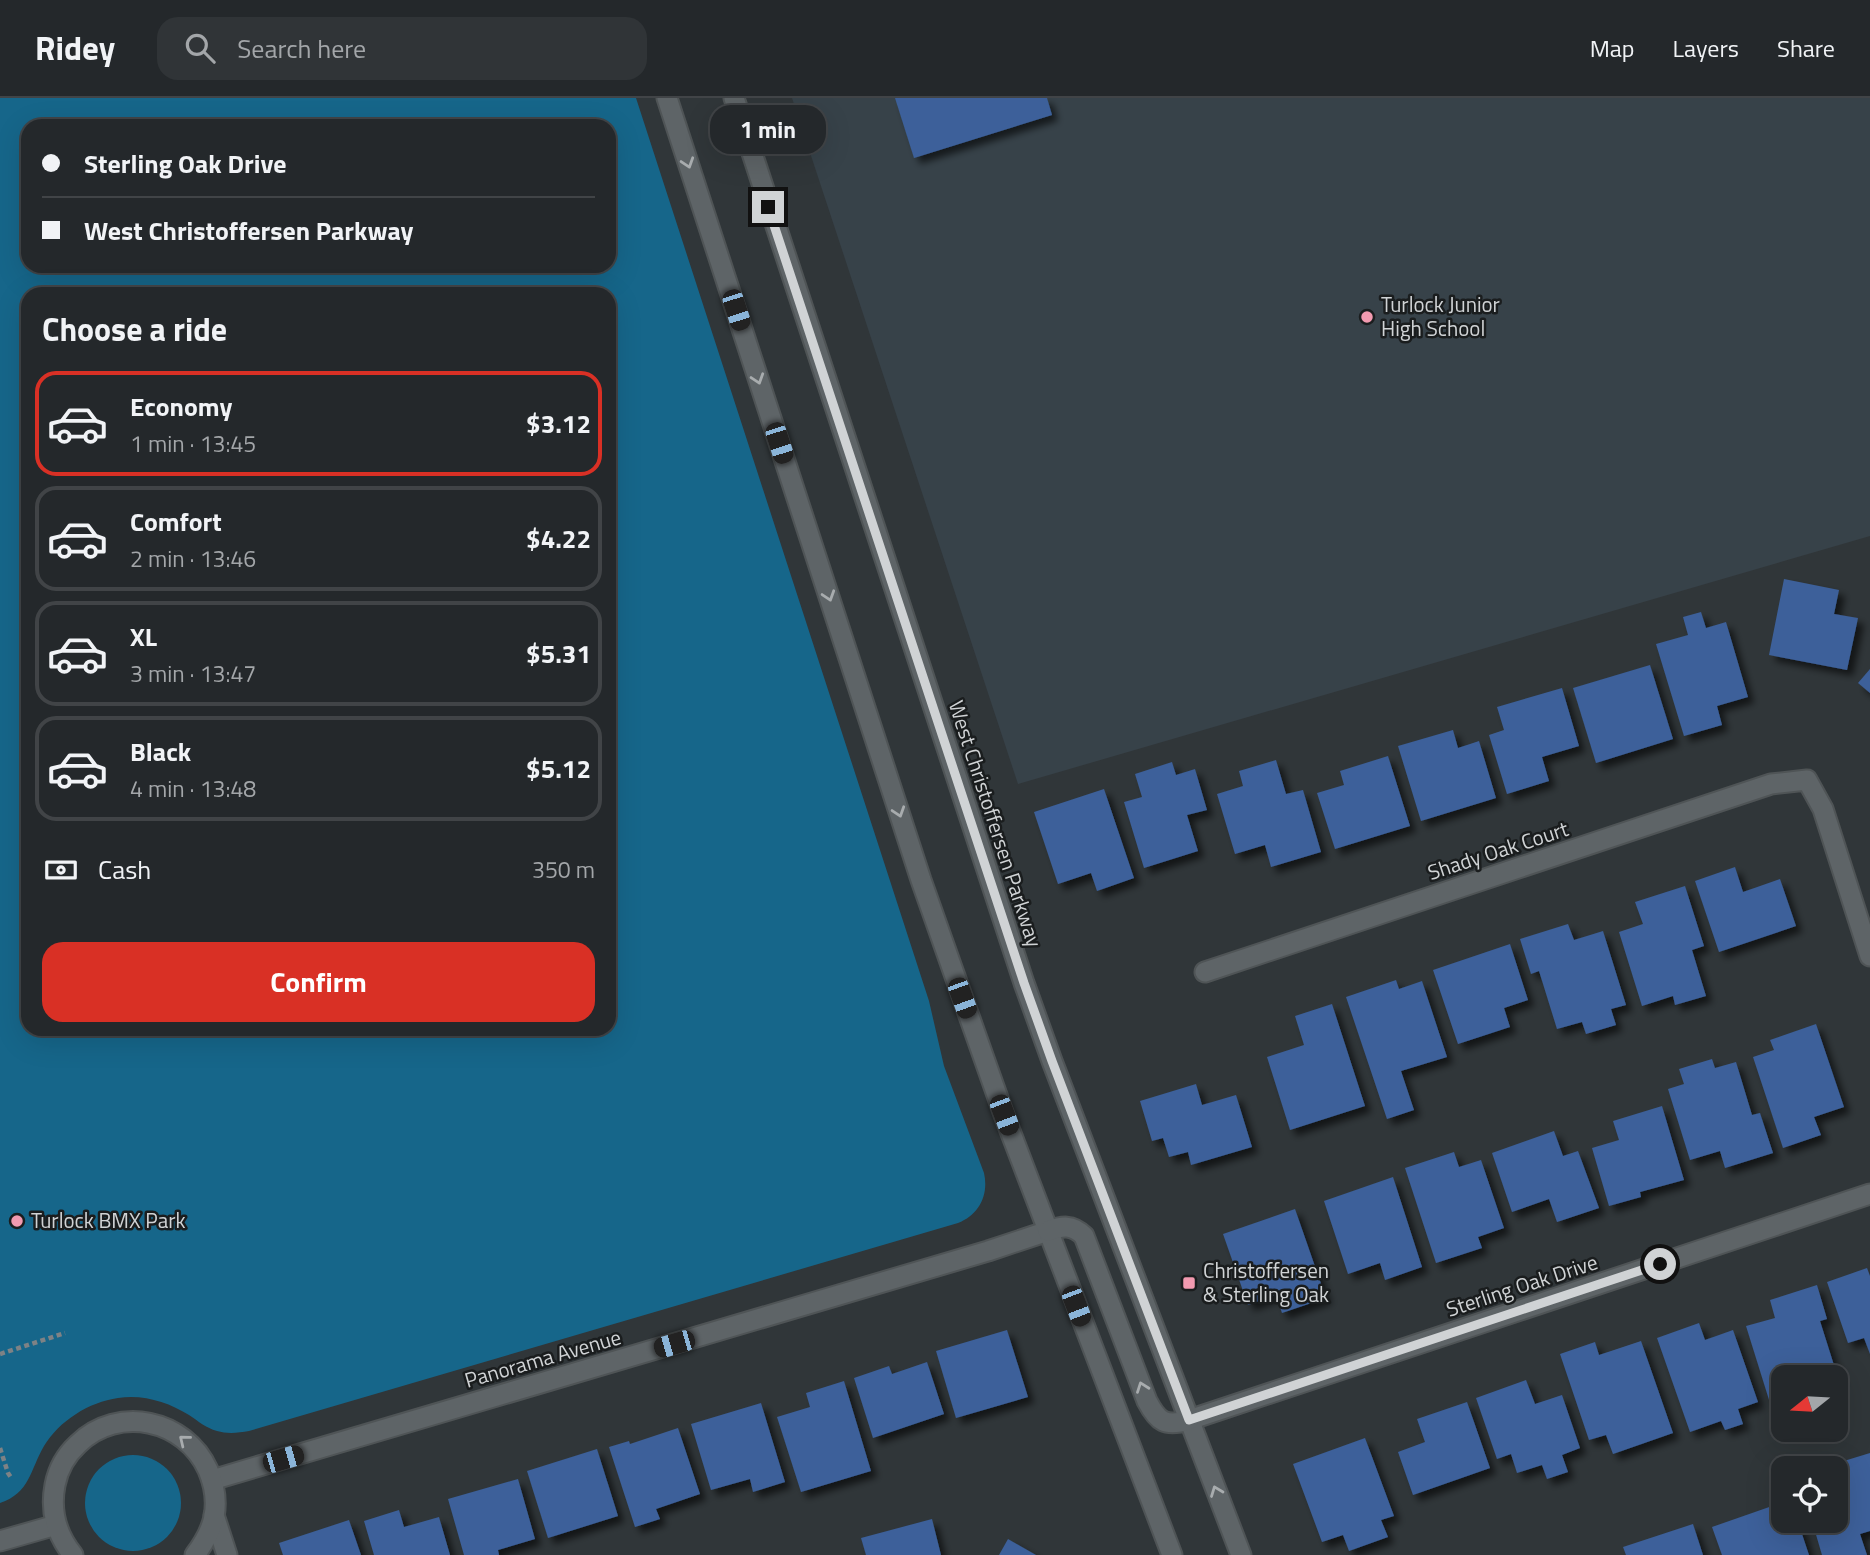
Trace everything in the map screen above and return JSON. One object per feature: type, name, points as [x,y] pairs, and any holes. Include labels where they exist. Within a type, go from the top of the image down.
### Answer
[{"type":"street","points":[[667,98],[921,880],[995,1089],[1172,1555]]},
{"type":"street","name":"West Christoffersen Parkway","points":[[734,98],[1024,983],[1241,1555]]},
{"type":"street","name":"Shady Oak Court","points":[[1205,972],[1771,784],[1807,780],[1823,809],[1870,956]]},
{"type":"street","name":"Sterling Oak Drive","points":[[1189,1420],[1870,1195]]},
{"type":"street","points":[[1048,1231],[1069,1226],[1084,1236],[1153,1412],[1160,1420],[1168,1423],[1189,1420]]},
{"type":"street","name":"Panorama Avenue","points":[[212,1480],[975,1255],[1048,1231]]},
{"type":"street","points":[[73,1555],[55,1525],[52,1499],[57,1474],[69,1452],[88,1434],[111,1423],[136,1420],[162,1426],[184,1438],[202,1457],[212,1480],[214,1515],[206,1539],[195,1555]]},
{"type":"street","points":[[214,1515],[227,1555]]},
{"type":"street","points":[[0,1541],[55,1525]]},
{"type":"path","points":[[0,1354],[65,1334]]},
{"type":"path","points":[[0,1448],[12,1479]]},
{"type":"shaded area","points":[[0,98],[636,98],[929,1001],[944,1066],[984,1173],[985,1189],[981,1203],[972,1215],[958,1223],[249,1431],[229,1433],[213,1430],[181,1410],[155,1400],[127,1397],[107,1400],[76,1414],[50,1437],[28,1480],[10,1499],[0,1503]]},
{"type":"shaded area","name":"Turlock Junior High School","points":[[792,98],[1870,98],[1870,536],[1018,784]]},
{"type":"shaded area","points":[[133,1455],[151,1459],[167,1469],[177,1485],[181,1503],[177,1521],[167,1537],[151,1547],[133,1551],[115,1547],[99,1537],[89,1521],[85,1503],[89,1485],[99,1469],[115,1459]]},
{"type":"building","points":[[895,98],[1047,98],[1052,115],[914,158]]},
{"type":"building","points":[[1784,579],[1839,590],[1834,614],[1858,618],[1847,670],[1769,655]]},
{"type":"building","points":[[1701,612],[1706,628],[1726,622],[1748,697],[1717,706],[1722,725],[1684,736],[1656,644],[1688,635],[1683,617]]},
{"type":"building","points":[[1650,665],[1673,739],[1596,763],[1573,688]]},
{"type":"building","points":[[1870,669],[1870,693],[1858,683]]},
{"type":"building","points":[[1562,688],[1579,746],[1542,757],[1549,781],[1507,794],[1489,735],[1504,730],[1497,707]]},
{"type":"building","points":[[1453,730],[1458,748],[1479,741],[1496,798],[1421,821],[1398,746]]},
{"type":"building","points":[[1388,756],[1410,826],[1335,849],[1317,793],[1344,785],[1340,771]]},
{"type":"building","points":[[1276,760],[1286,794],[1303,790],[1321,852],[1271,867],[1265,845],[1235,854],[1217,794],[1243,786],[1239,771]]},
{"type":"building","points":[[1172,762],[1176,775],[1195,769],[1207,810],[1187,815],[1198,851],[1144,868],[1124,802],[1142,797],[1135,774]]},
{"type":"building","points":[[1104,789],[1134,878],[1097,891],[1091,873],[1058,884],[1034,812]]},
{"type":"building","points":[[1735,867],[1743,892],[1780,879],[1796,926],[1719,952],[1695,881]]},
{"type":"building","points":[[1685,886],[1704,946],[1692,950],[1706,996],[1675,1005],[1673,996],[1642,1006],[1619,932],[1643,924],[1635,902]]},
{"type":"building","points":[[1568,924],[1574,940],[1603,931],[1626,1005],[1611,1009],[1616,1025],[1586,1034],[1582,1022],[1557,1029],[1539,971],[1531,974],[1520,939]]},
{"type":"building","points":[[1510,944],[1528,1000],[1504,1008],[1510,1027],[1458,1044],[1433,970]]},
{"type":"building","points":[[1396,980],[1399,989],[1422,981],[1447,1057],[1401,1071],[1414,1110],[1387,1119],[1346,997]]},
{"type":"building","points":[[1332,1004],[1365,1106],[1290,1130],[1267,1057],[1304,1045],[1295,1016]]},
{"type":"building","points":[[1816,1024],[1844,1107],[1814,1117],[1821,1135],[1783,1148],[1753,1057],[1774,1050],[1770,1040]]},
{"type":"building","points":[[1712,1059],[1715,1068],[1736,1062],[1752,1115],[1760,1113],[1773,1153],[1725,1168],[1720,1151],[1690,1160],[1668,1089],[1684,1084],[1679,1069]]},
{"type":"building","points":[[1196,1084],[1202,1105],[1236,1095],[1252,1147],[1191,1165],[1188,1152],[1169,1157],[1163,1138],[1152,1141],[1140,1101]]},
{"type":"building","points":[[1662,1106],[1684,1180],[1640,1192],[1641,1197],[1609,1206],[1592,1148],[1619,1140],[1613,1121]]},
{"type":"building","points":[[1554,1131],[1563,1156],[1578,1151],[1599,1208],[1557,1222],[1549,1199],[1512,1212],[1492,1153]]},
{"type":"building","points":[[1454,1152],[1459,1167],[1481,1160],[1504,1228],[1478,1237],[1482,1248],[1436,1263],[1405,1168]]},
{"type":"building","points":[[1393,1177],[1422,1267],[1385,1280],[1380,1263],[1348,1274],[1324,1201]]},
{"type":"building","points":[[1295,1209],[1326,1298],[1282,1313],[1276,1295],[1248,1305],[1223,1234]]},
{"type":"building","points":[[1867,1268],[1870,1276],[1870,1354],[1864,1338],[1848,1343],[1827,1282]]},
{"type":"building","points":[[1817,1285],[1827,1319],[1820,1321],[1834,1365],[1771,1365],[1771,1406],[1746,1326],[1775,1318],[1770,1300]]},
{"type":"building","points":[[1699,1323],[1705,1340],[1733,1330],[1758,1402],[1738,1409],[1743,1424],[1725,1430],[1721,1421],[1690,1432],[1657,1338]]},
{"type":"building","points":[[1007,1330],[1028,1397],[956,1418],[936,1351]]},
{"type":"building","points":[[1641,1341],[1673,1433],[1613,1454],[1606,1435],[1589,1440],[1560,1354],[1595,1342],[1599,1355]]},
{"type":"building","points":[[927,1362],[944,1414],[873,1438],[854,1378],[889,1366],[892,1374]]},
{"type":"building","points":[[1526,1380],[1535,1404],[1562,1395],[1580,1448],[1562,1455],[1568,1472],[1547,1479],[1542,1465],[1517,1473],[1511,1454],[1497,1459],[1476,1398]]},
{"type":"building","points":[[844,1381],[871,1471],[801,1492],[777,1417],[810,1407],[806,1393]]},
{"type":"building","points":[[1467,1402],[1490,1468],[1413,1495],[1398,1452],[1425,1442],[1417,1419]]},
{"type":"building","points":[[761,1403],[785,1482],[753,1492],[750,1479],[711,1490],[691,1424]]},
{"type":"building","points":[[678,1428],[700,1494],[656,1509],[660,1519],[635,1527],[609,1447],[629,1441],[630,1444]]},
{"type":"building","points":[[1365,1438],[1394,1516],[1381,1520],[1388,1537],[1349,1551],[1343,1535],[1322,1542],[1293,1464]]},
{"type":"building","points":[[597,1449],[618,1516],[548,1538],[527,1471]]},
{"type":"building","points":[[1870,1453],[1870,1531],[1860,1534],[1867,1555],[1822,1555],[1816,1533],[1848,1533],[1848,1460]]},
{"type":"building","points":[[518,1479],[535,1539],[498,1550],[499,1555],[464,1555],[448,1499]]},
{"type":"building","points":[[1771,1506],[1771,1533],[1802,1533],[1809,1555],[1722,1555],[1712,1527]]},
{"type":"building","points":[[399,1510],[404,1527],[439,1517],[450,1555],[374,1555],[364,1521]]},
{"type":"building","points":[[932,1519],[941,1555],[866,1555],[861,1538]]},
{"type":"building","points":[[349,1520],[361,1555],[283,1555],[279,1543]]},
{"type":"building","points":[[1693,1524],[1703,1555],[1626,1555],[1623,1547]]},
{"type":"building","points":[[1008,1539],[1036,1555],[999,1555]]},
{"type":"place","name":"Turlock Junior High School","points":[[1367,317]]},
{"type":"place","name":"Turlock BMX Park","points":[[17,1221]]},
{"type":"place","name":"Christoffersen & Sterling Oak","points":[[1189,1283]]},
{"type":"route","points":[[768,207],[1024,983],[1189,1420],[1660,1264]]}]
